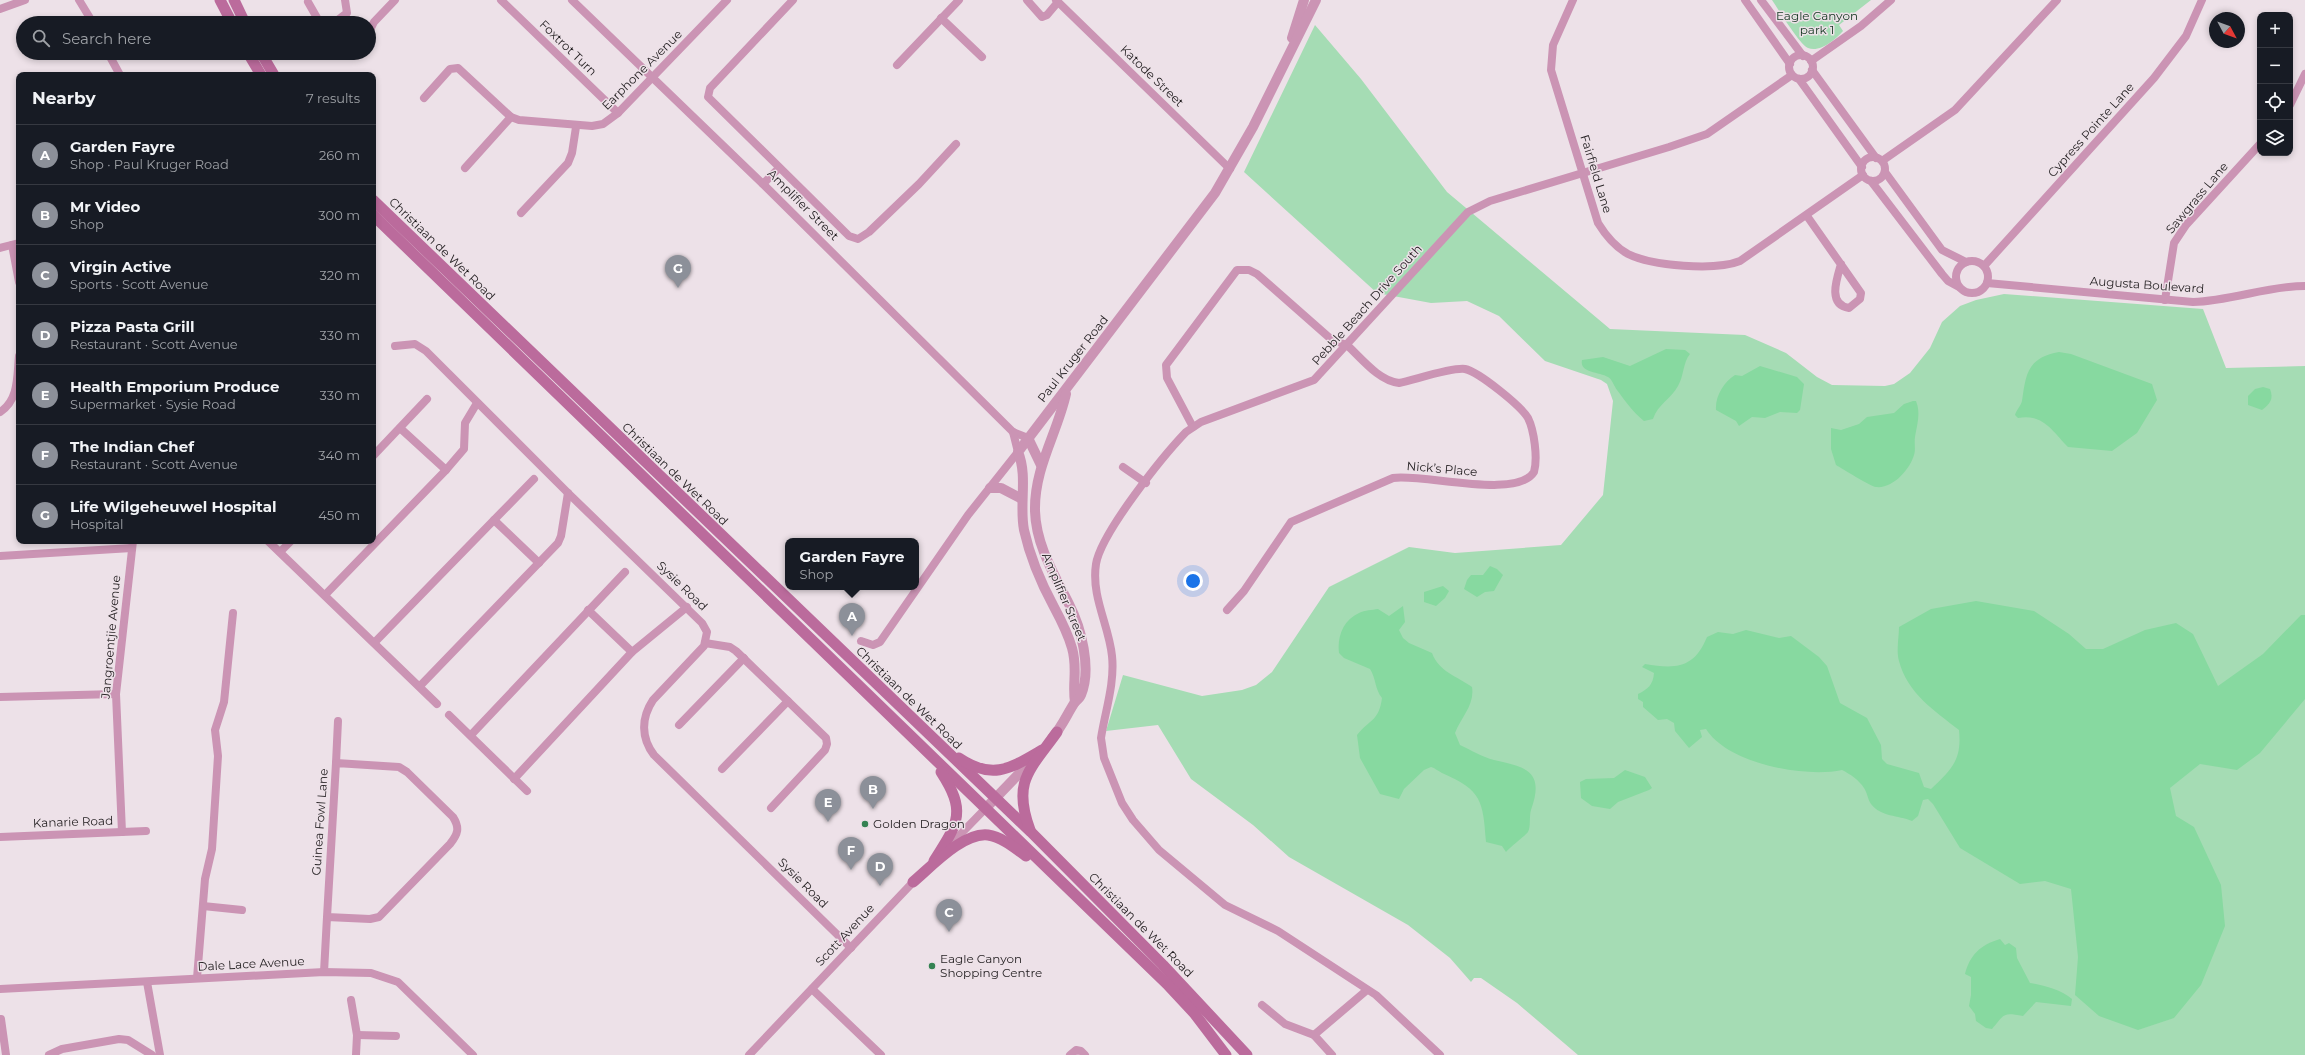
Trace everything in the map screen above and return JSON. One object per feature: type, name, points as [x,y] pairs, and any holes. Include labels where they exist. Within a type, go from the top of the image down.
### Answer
[{"type":"main road","points":[[220,0],[228,16]]},
{"type":"main road","points":[[234,0],[242,16]]},
{"type":"main road","points":[[252,60],[259,72]]},
{"type":"main road","points":[[265,60],[272,72]]},
{"type":"main road","name":"Christiaan de Wet Road","points":[[376,203],[566,388],[1031,832],[1163,965],[1247,1055]]},
{"type":"main road","name":"Christiaan de Wet Road","points":[[376,218],[1060,882],[1180,996],[1226,1055]]},
{"type":"main road","points":[[1031,832],[1022,807],[1022,790],[1032,767],[1057,732]]},
{"type":"main road","points":[[939,744],[965,761],[977,767],[992,771],[1005,770],[1042,750]]},
{"type":"main road","points":[[930,755],[952,789],[958,808],[955,825],[934,861]]},
{"type":"main road","points":[[913,882],[959,844],[971,838],[987,835],[1012,846],[1060,882]]},
{"type":"street","points":[[0,9],[25,0]]},
{"type":"street","points":[[79,0],[89,16]]},
{"type":"street","points":[[343,16],[347,13],[345,0]]},
{"type":"street","points":[[376,20],[395,0]]},
{"type":"street","name":"Foxtrot Turn","points":[[501,0],[618,113]]},
{"type":"street","name":"Amplifier Street","points":[[572,0],[764,184],[1013,432],[1028,438]]},
{"type":"street","name":"Earphone Avenue","points":[[424,98],[450,69],[458,68],[511,117],[525,122],[576,126],[599,125],[618,113],[727,0]]},
{"type":"street","points":[[793,0],[707,94],[717,108],[849,236],[858,239],[869,232],[919,184],[956,144]]},
{"type":"street","points":[[897,66],[959,0]]},
{"type":"street","points":[[1027,0],[1042,17],[1047,16],[1057,1]]},
{"type":"street","name":"Paul Kruger Road","points":[[1283,66],[1304,0]]},
{"type":"street","name":"Paul Kruger Road","points":[[919,586],[968,515],[1067,390],[1206,205],[1230,169],[1316,0]]},
{"type":"street","name":"Fairfield Lane","points":[[1573,0],[1553,45],[1550,64],[1596,217],[1605,234],[1621,250],[1646,261],[1711,267],[1732,264],[1806,216],[1863,171]]},
{"type":"street","points":[[1745,0],[1790,64],[1795,77],[1863,171],[1942,274],[1948,281],[1967,292],[1976,293],[1987,283],[1988,274],[1984,266],[1976,262],[1966,262],[1942,250],[1885,172],[1879,160],[1812,70],[1811,61]]},
{"type":"street","points":[[1761,0],[1803,56],[1811,61]]},
{"type":"street","points":[[1811,61],[1861,26],[1891,0]]},
{"type":"street","points":[[1863,171],[1868,159],[1879,160],[1954,110],[1968,98],[2056,0]]},
{"type":"street","name":"Cypress Pointe Lane","points":[[1984,266],[2154,78],[2186,36],[2202,0]]},
{"type":"street","name":"Katode Street","points":[[1057,1],[1230,169]]},
{"type":"street","points":[[308,2],[316,16]]},
{"type":"street","points":[[941,18],[982,57]]},
{"type":"street","points":[[1790,64],[1793,58],[1803,56]]},
{"type":"street","points":[[112,60],[118,72]]},
{"type":"street","points":[[1795,77],[1805,78],[1812,70]]},
{"type":"street","points":[[2293,99],[2305,74]]},
{"type":"street","name":"Pebble Beach Drive South","points":[[1440,1055],[1385,1004],[1367,990],[1278,931],[1234,911],[1159,850],[1132,820],[1111,778],[1104,758],[1101,738],[1113,659],[1109,635],[1095,588],[1096,565],[1107,535],[1174,445],[1193,427],[1308,383],[1320,374],[1468,212],[1490,200],[1669,147],[1707,134],[1795,77]]},
{"type":"street","points":[[465,168],[511,117]]},
{"type":"street","points":[[521,213],[568,163],[572,153],[576,126]]},
{"type":"street","name":"Sawgrass Lane","points":[[2165,300],[2174,243],[2186,225],[2257,147]]},
{"type":"street","points":[[764,184],[779,168]]},
{"type":"street","points":[[1871,180],[1878,180],[1885,172]]},
{"type":"street","points":[[1806,216],[1841,264],[1861,293],[1860,300],[1849,308],[1843,307],[1839,303],[1834,288],[1841,264]]},
{"type":"street","points":[[0,248],[16,244]]},
{"type":"street","points":[[1959,287],[1956,275],[1958,270],[1966,262]]},
{"type":"street","points":[[1193,427],[1167,378],[1166,365],[1237,270],[1249,270],[1258,274],[1332,340],[1347,345]]},
{"type":"street","name":"Augusta Boulevard","points":[[1987,283],[2165,300],[2212,302],[2286,286],[2305,286]]},
{"type":"street","name":"Sysie Road","points":[[395,346],[415,344],[420,347],[568,493],[687,607],[705,627],[705,643],[649,705],[644,722],[647,746],[654,755],[852,948]]},
{"type":"street","name":"Nick’s Place","points":[[1227,610],[1252,580],[1284,530],[1301,516],[1394,478],[1408,477],[1474,485],[1521,481],[1534,472],[1535,463],[1532,435],[1528,418],[1522,410],[1482,378],[1471,371],[1460,370],[1399,383],[1392,382],[1380,376],[1347,345]]},
{"type":"street","points":[[0,412],[5,409],[13,398],[16,377]]},
{"type":"street","name":"Amplifier Street","points":[[995,799],[1042,750],[1057,732],[1075,702],[1081,695],[1084,680],[1084,649],[1076,618],[1047,561],[1038,532],[1035,512],[1036,491],[1041,465],[1061,413],[1067,390]]},
{"type":"street","points":[[376,453],[428,399]]},
{"type":"street","points":[[376,542],[446,470],[464,449],[465,423],[477,403]]},
{"type":"street","points":[[400,428],[446,470]]},
{"type":"street","name":"Amplifier Street","points":[[1013,432],[1022,468],[1024,530],[1043,585],[1061,620],[1072,647],[1076,669],[1075,702]]},
{"type":"street","points":[[1028,438],[1041,465]]},
{"type":"street","points":[[1123,467],[1146,483]]},
{"type":"street","points":[[375,642],[534,479]]},
{"type":"street","points":[[990,488],[1001,488],[1022,499]]},
{"type":"street","points":[[420,686],[554,548],[561,536],[568,493]]},
{"type":"street","points":[[494,520],[539,563]]},
{"type":"street","points":[[0,556],[133,544]]},
{"type":"street","name":"Jangroentjie Avenue","points":[[122,832],[116,694],[133,544]]},
{"type":"street","points":[[271,544],[438,704]]},
{"type":"street","points":[[280,552],[288,544]]},
{"type":"street","points":[[325,595],[374,544]]},
{"type":"street","points":[[471,736],[625,572]]},
{"type":"street","name":"Paul Kruger Road","points":[[861,641],[873,645],[880,642],[916,590]]},
{"type":"street","points":[[514,778],[632,652],[687,607]]},
{"type":"street","points":[[588,610],[632,652]]},
{"type":"street","points":[[197,978],[205,879],[212,849],[218,756],[215,730],[224,702],[233,613]]},
{"type":"street","points":[[705,643],[730,647],[744,658],[823,734],[827,744],[825,750],[771,808]]},
{"type":"street","points":[[679,725],[744,658]]},
{"type":"street","points":[[0,697],[116,694]]},
{"type":"street","points":[[722,769],[788,701]]},
{"type":"street","points":[[449,715],[527,790]]},
{"type":"street","points":[[336,763],[338,721]]},
{"type":"street","name":"Guinea Fowl Lane","points":[[324,972],[327,917],[336,763],[394,766],[402,769],[453,817],[458,830],[450,844],[378,917],[370,919],[327,917]]},
{"type":"street","name":"Scott Avenue","points":[[749,1055],[913,882],[995,799]]},
{"type":"street","name":"Kanarie Road","points":[[0,838],[146,831]]},
{"type":"street","points":[[203,906],[242,910]]},
{"type":"street","name":"Dale Lace Avenue","points":[[0,989],[324,972],[371,973],[385,976],[398,982],[473,1055]]},
{"type":"street","points":[[147,982],[160,1055]]},
{"type":"street","points":[[812,990],[881,1055]]},
{"type":"street","points":[[1314,1035],[1367,990]]},
{"type":"street","points":[[351,1000],[357,1035],[356,1055]]},
{"type":"street","points":[[1262,1005],[1285,1024],[1314,1035],[1332,1055]]},
{"type":"street","points":[[1,1019],[6,1055]]},
{"type":"street","points":[[357,1035],[396,1036]]},
{"type":"street","points":[[49,1055],[69,1047],[119,1039],[128,1040],[152,1055]]},
{"type":"street","points":[[1070,1055],[1076,1050],[1081,1050],[1085,1055]]},
{"type":"green space","name":"Eagle Canyon park 1","points":[[1772,0],[1871,0],[1839,25],[1843,31],[1836,38],[1823,47],[1813,49],[1804,45],[1789,26]]},
{"type":"green space","points":[[1315,25],[1361,79],[1447,192],[1610,329],[1745,335],[1786,353],[1817,377],[1832,385],[1885,386],[1894,384],[1910,373],[1930,348],[1942,322],[1960,306],[1976,300],[2004,294],[2203,309],[2226,368],[2305,366],[2305,1055],[1578,1055],[1517,1003],[1481,978],[1474,978],[1471,982],[1450,958],[1408,925],[1289,857],[1253,825],[1191,779],[1158,725],[1106,731],[1123,675],[1202,696],[1242,690],[1256,685],[1272,672],[1329,587],[1409,547],[1455,553],[1561,545],[1603,495],[1613,401],[1607,384],[1601,380],[1545,361],[1499,316],[1467,301],[1431,303],[1377,293],[1244,172]]},
{"type":"shaded area","points":[[1666,349],[1685,350],[1690,354],[1686,361],[1680,382],[1675,391],[1658,409],[1653,419],[1644,421],[1626,402],[1609,378],[1587,370],[1582,364],[1582,360],[1603,357],[1630,366]]},
{"type":"shaded area","points":[[2059,352],[2071,354],[2152,384],[2157,400],[2137,433],[2112,451],[2068,447],[2047,425],[2041,421],[2027,417],[2018,418],[2015,415],[2021,403],[2027,375],[2034,363],[2040,358]]},
{"type":"shaded area","points":[[1760,366],[1797,377],[1804,384],[1800,410],[1797,413],[1780,412],[1765,418],[1752,417],[1739,426],[1736,421],[1716,410],[1717,400],[1727,381],[1735,375],[1742,376]]},
{"type":"shaded area","points":[[2263,387],[2270,389],[2272,396],[2267,406],[2262,410],[2248,405],[2248,396],[2255,389]]},
{"type":"shaded area","points":[[1916,401],[1918,414],[1915,453],[1909,466],[1900,477],[1889,485],[1876,487],[1836,465],[1831,449],[1831,428],[1841,430],[1859,424],[1867,417],[1894,413],[1904,404]]},
{"type":"shaded area","points":[[1490,566],[1497,569],[1503,575],[1494,591],[1485,592],[1477,597],[1464,589],[1467,580],[1471,575],[1483,575]]},
{"type":"shaded area","points":[[1443,586],[1449,591],[1445,598],[1436,606],[1424,602],[1424,592]]},
{"type":"shaded area","points":[[1976,601],[2034,611],[2069,634],[2086,649],[2103,649],[2145,630],[2176,623],[2193,634],[2218,686],[2263,654],[2301,615],[2305,615],[2305,699],[2260,753],[2237,770],[2200,764],[2170,788],[2176,816],[2194,827],[2221,885],[2225,926],[2201,985],[2174,1018],[2138,1030],[2099,1016],[2075,995],[2078,957],[2071,889],[2045,881],[2020,884],[1960,848],[1933,804],[1928,799],[1923,800],[1918,816],[1912,821],[1885,814],[1875,808],[1871,804],[1860,782],[1842,770],[1808,772],[1768,766],[1731,751],[1717,741],[1706,729],[1700,730],[1702,737],[1689,748],[1675,731],[1674,723],[1667,719],[1658,720],[1643,707],[1643,702],[1638,699],[1638,694],[1649,686],[1654,673],[1642,667],[1645,664],[1656,666],[1674,666],[1690,661],[1702,648],[1707,637],[1718,632],[1733,634],[1746,630],[1779,638],[1791,636],[1819,657],[1827,666],[1840,703],[1867,718],[1881,745],[1882,759],[1887,764],[1919,773],[1924,787],[1931,789],[1945,776],[1957,757],[1960,740],[1959,730],[1923,700],[1908,683],[1898,657],[1899,627],[1931,609]]},
{"type":"shaded area","points":[[1403,606],[1405,622],[1399,630],[1403,638],[1409,643],[1432,653],[1439,665],[1472,687],[1470,705],[1455,733],[1460,745],[1485,757],[1515,765],[1530,773],[1534,779],[1536,787],[1535,797],[1530,812],[1529,830],[1506,852],[1502,846],[1486,842],[1483,816],[1478,798],[1473,791],[1465,785],[1431,767],[1424,770],[1404,789],[1399,799],[1380,794],[1360,758],[1357,735],[1376,716],[1381,706],[1382,698],[1370,669],[1344,658],[1339,653],[1340,635],[1349,620],[1359,613],[1378,609],[1389,616]]},
{"type":"shaded area","points":[[1625,770],[1645,777],[1652,788],[1618,802],[1610,809],[1592,806],[1581,798],[1580,782],[1586,779],[1614,778]]},
{"type":"shaded area","points":[[2000,939],[2005,945],[2009,943],[2016,948],[2017,958],[2030,983],[2063,993],[2072,999],[2071,1006],[2036,1002],[2023,1016],[2011,1014],[2004,1015],[1992,1029],[1986,1028],[1976,1021],[1975,1014],[1969,1006],[1971,995],[1971,977],[1965,974],[1967,967],[1973,956],[1981,948]]},
{"type":"place","name":"Life Wilgeheuwel Hospital","points":[[678,288]]},
{"type":"place","name":"Garden Fayre","points":[[852,636]]},
{"type":"place","name":"Mr Video","points":[[873,809]]},
{"type":"place","name":"Health Emporium Produce","points":[[828,822]]},
{"type":"place","name":"Golden Dragon","points":[[865,824]]},
{"type":"place","name":"The Indian Chef","points":[[851,870]]},
{"type":"place","name":"Pizza Pasta Grill","points":[[880,886]]},
{"type":"place","name":"Virgin Active","points":[[949,932]]},
{"type":"place","name":"Eagle Canyon Shopping Centre","points":[[932,966]]}]
